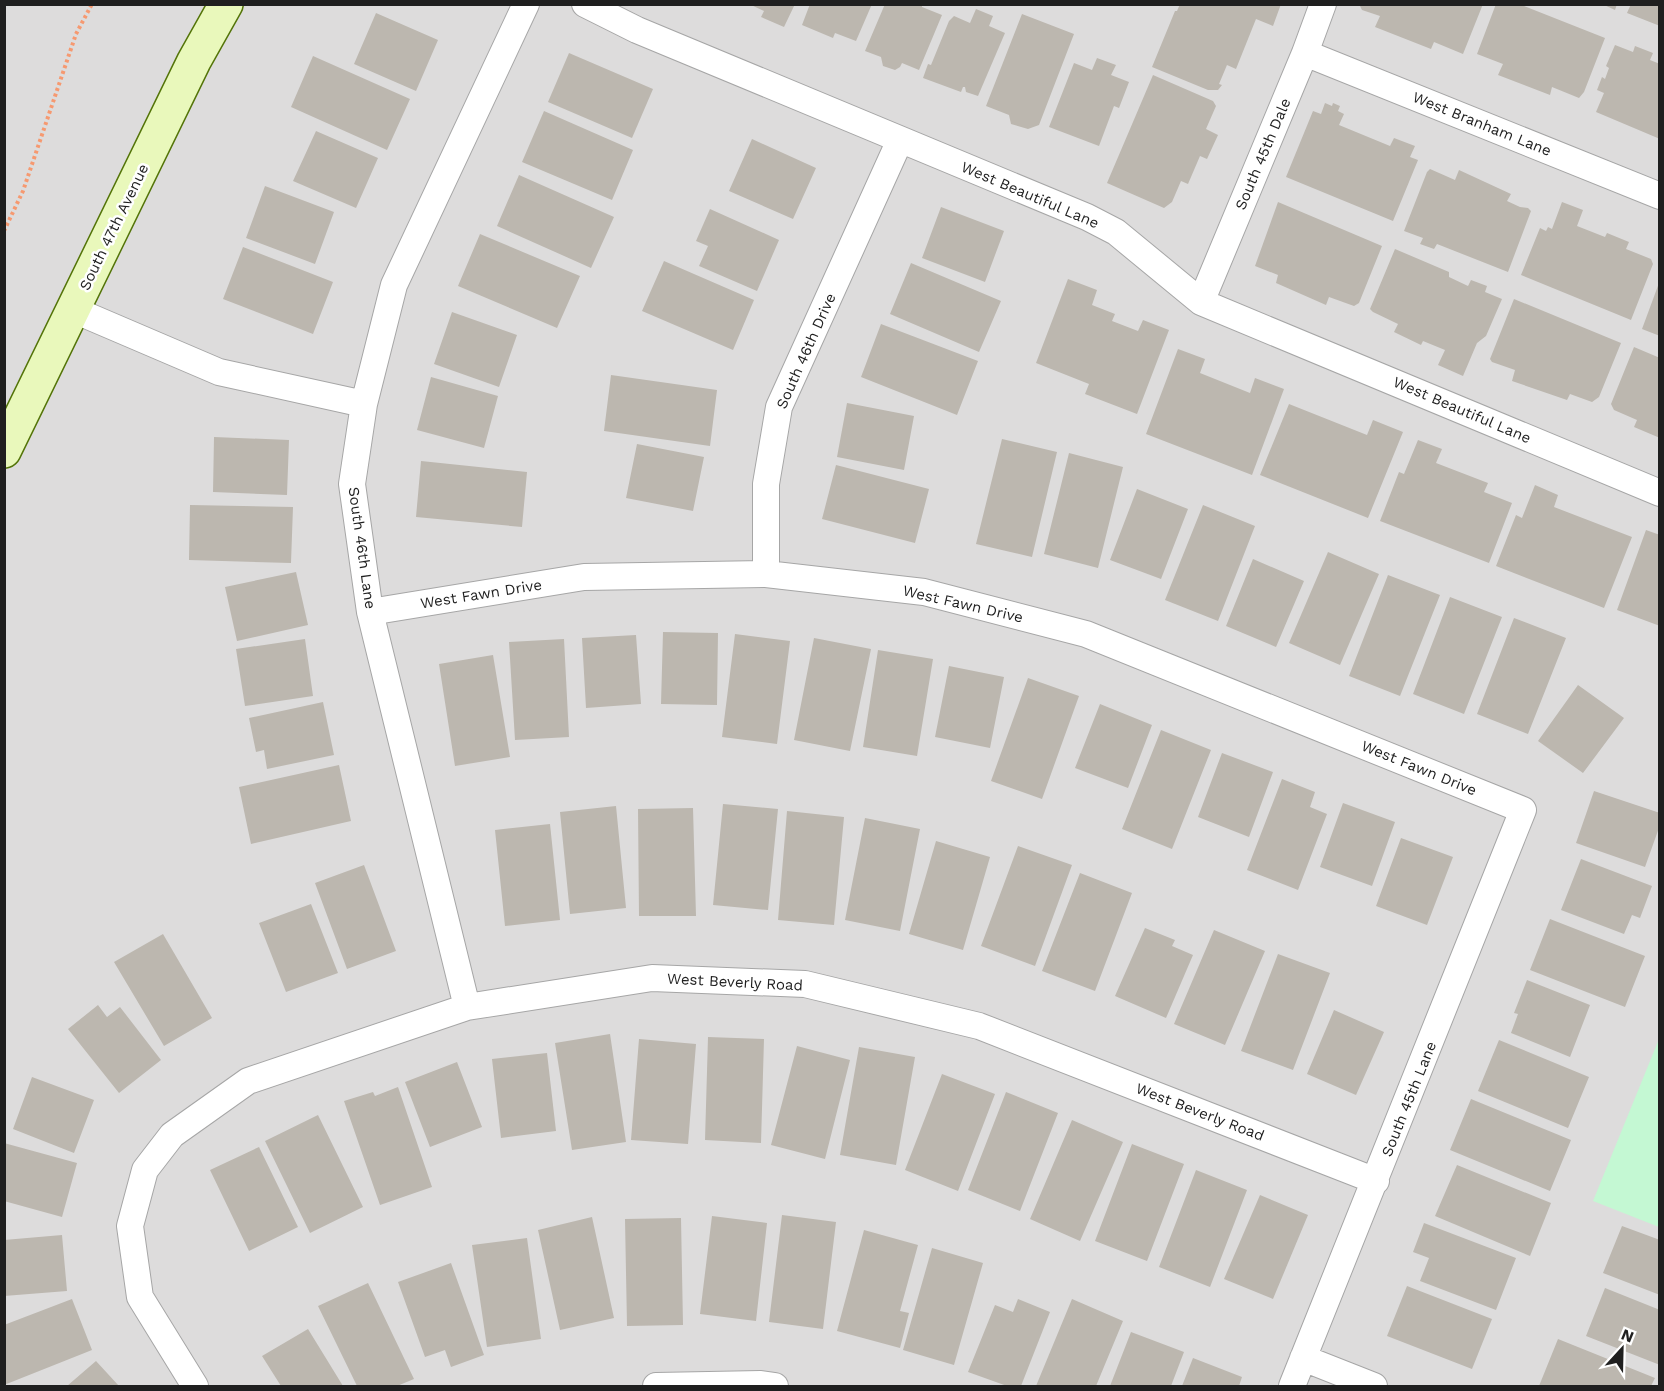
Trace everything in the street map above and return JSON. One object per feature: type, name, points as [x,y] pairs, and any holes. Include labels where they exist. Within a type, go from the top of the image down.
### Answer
[{"type":"street","name":"South 47th Avenue","points":[[4,451],[194,61],[226,4]]},
{"type":"street","name":"South 46th Lane","points":[[467,1007],[370,612],[352,484],[364,404],[394,285],[526,4]]},
{"type":"street","name":"West Beautiful Lane","points":[[585,4],[637,30],[1087,217],[1116,232],[1201,302],[1659,493]]},
{"type":"street","name":"South 45th Dale","points":[[1201,302],[1305,53],[1323,4]]},
{"type":"street","name":"West Branham Lane","points":[[1305,53],[1659,196]]},
{"type":"street","name":"South 46th Drive","points":[[766,574],[766,484],[779,407],[900,140]]},
{"type":"street","points":[[74,310],[219,372],[364,404]]},
{"type":"street","name":"West Fawn Drive","points":[[370,612],[584,577],[766,574],[924,592],[1086,634],[1523,810]]},
{"type":"street","name":"South 45th Lane","points":[[1292,1386],[1523,810]]},
{"type":"street","name":"West Beverly Road","points":[[195,1386],[140,1297],[130,1226],[145,1170],[172,1135],[248,1081],[467,1007],[651,978],[805,984],[979,1026],[1376,1181]]},
{"type":"street","points":[[1303,1358],[1374,1386]]},
{"type":"street","points":[[656,1386],[761,1384],[775,1386]]},
{"type":"path","points":[[4,231],[23,191],[76,34],[92,4]]},
{"type":"shaded area","points":[[5,5],[1659,5],[1659,1386],[5,1386]]},
{"type":"green space","points":[[1659,1039],[1659,1227],[1593,1201]]},
{"type":"building","points":[[749,4],[795,4],[784,27],[761,17],[764,11]]},
{"type":"building","points":[[810,4],[872,4],[856,41],[835,33],[833,38],[802,25]]},
{"type":"building","points":[[885,4],[922,4],[922,7],[942,15],[919,70],[902,63],[895,70],[883,66],[881,57],[865,51]]},
{"type":"building","points":[[1180,4],[1281,4],[1273,26],[1256,19],[1236,69],[1227,65],[1219,84],[1222,85],[1218,90],[1208,90],[1152,67]]},
{"type":"building","points":[[1359,4],[1483,4],[1463,54],[1434,42],[1431,49],[1375,27],[1380,16],[1362,10]]},
{"type":"building","points":[[1496,4],[1519,4],[1605,38],[1584,92],[1579,98],[1552,87],[1550,95],[1498,75],[1503,64],[1477,54]]},
{"type":"building","points":[[1602,4],[1617,4],[1615,10]]},
{"type":"building","points":[[1631,4],[1660,4],[1660,26],[1627,13]]},
{"type":"building","points":[[976,9],[993,16],[989,26],[1005,33],[978,96],[966,92],[965,87],[961,92],[923,78],[928,64],[931,65],[949,21],[954,16],[970,23]]},
{"type":"building","points":[[376,13],[438,40],[416,91],[354,64]]},
{"type":"building","points":[[1022,14],[1074,34],[1039,125],[1028,129],[1011,124],[1009,115],[986,106]]},
{"type":"building","points":[[1615,45],[1633,52],[1635,46],[1653,53],[1650,60],[1660,64],[1660,139],[1596,112],[1604,93],[1597,90],[1602,77],[1605,79],[1609,68],[1606,66]]},
{"type":"building","points":[[569,53],[653,89],[632,138],[548,102]]},
{"type":"building","points":[[313,56],[410,99],[387,150],[291,107]]},
{"type":"building","points":[[1097,58],[1116,65],[1111,75],[1129,82],[1119,108],[1114,106],[1099,146],[1049,127],[1074,63],[1092,70]]},
{"type":"building","points":[[1153,75],[1213,101],[1216,106],[1206,129],[1218,135],[1207,159],[1200,156],[1188,184],[1181,181],[1172,202],[1164,208],[1107,183]]},
{"type":"building","points":[[1325,103],[1340,106],[1338,111],[1344,114],[1339,125],[1390,146],[1394,138],[1415,146],[1410,157],[1418,160],[1393,221],[1286,177],[1313,111],[1321,114]]},
{"type":"building","points":[[544,111],[633,150],[612,200],[522,162]]},
{"type":"building","points":[[316,131],[378,158],[356,208],[293,181]]},
{"type":"building","points":[[752,139],[816,168],[793,219],[729,191]]},
{"type":"building","points":[[1430,169],[1455,180],[1459,170],[1511,194],[1507,201],[1531,211],[1508,272],[1437,244],[1434,249],[1420,244],[1423,238],[1404,231]]},
{"type":"building","points":[[519,175],[614,217],[591,268],[497,226]]},
{"type":"building","points":[[265,186],[334,212],[315,264],[246,238]]},
{"type":"building","points":[[1278,202],[1382,246],[1359,303],[1354,306],[1329,297],[1326,305],[1276,283],[1278,275],[1255,266]]},
{"type":"building","points":[[1562,202],[1583,210],[1577,226],[1605,237],[1607,233],[1629,242],[1626,249],[1651,259],[1653,264],[1631,320],[1521,275],[1540,228],[1546,231],[1548,227],[1552,229]]},
{"type":"building","points":[[941,207],[1004,231],[985,282],[922,258]]},
{"type":"building","points":[[710,209],[779,240],[757,291],[699,266],[708,246],[696,241]]},
{"type":"building","points":[[480,234],[580,276],[557,328],[458,286]]},
{"type":"building","points":[[243,247],[333,282],[313,334],[223,299]]},
{"type":"building","points":[[1395,249],[1449,272],[1449,277],[1468,286],[1471,280],[1487,286],[1485,292],[1502,299],[1486,336],[1477,343],[1463,376],[1438,365],[1445,350],[1423,341],[1421,345],[1394,332],[1398,324],[1370,309]]},
{"type":"building","points":[[664,261],[754,300],[733,350],[642,311]]},
{"type":"building","points":[[911,263],[1001,301],[979,352],[890,314]]},
{"type":"building","points":[[1068,279],[1097,290],[1092,305],[1115,314],[1112,321],[1138,331],[1143,320],[1169,330],[1137,414],[1085,394],[1089,384],[1036,363]]},
{"type":"building","points":[[1660,283],[1660,336],[1642,329]]},
{"type":"building","points":[[1514,299],[1621,343],[1599,397],[1592,402],[1570,394],[1567,400],[1512,381],[1515,370],[1492,362],[1490,359]]},
{"type":"building","points":[[452,312],[517,335],[499,387],[434,364]]},
{"type":"building","points":[[881,324],[978,361],[957,415],[861,377]]},
{"type":"building","points":[[1634,347],[1660,358],[1660,438],[1634,427],[1637,420],[1614,410],[1611,404]]},
{"type":"building","points":[[1178,349],[1205,359],[1200,373],[1250,393],[1255,378],[1284,389],[1252,475],[1146,434]]},
{"type":"building","points":[[611,375],[717,390],[710,446],[604,431]]},
{"type":"building","points":[[431,377],[498,396],[484,448],[417,430]]},
{"type":"building","points":[[847,403],[914,416],[904,470],[837,457]]},
{"type":"building","points":[[1289,404],[1367,435],[1373,420],[1403,432],[1368,518],[1260,475]]},
{"type":"building","points":[[214,437],[289,440],[287,495],[213,492]]},
{"type":"building","points":[[1002,439],[1057,452],[1032,557],[976,544]]},
{"type":"building","points":[[1418,440],[1442,449],[1436,463],[1488,483],[1484,492],[1512,503],[1489,563],[1380,521],[1399,472],[1404,474]]},
{"type":"building","points":[[637,444],[704,457],[693,511],[626,498]]},
{"type":"building","points":[[1069,453],[1123,467],[1098,568],[1044,554]]},
{"type":"building","points":[[421,461],[527,472],[522,527],[416,517]]},
{"type":"building","points":[[836,465],[929,489],[915,543],[822,519]]},
{"type":"building","points":[[1535,485],[1558,495],[1554,507],[1632,537],[1604,608],[1496,566],[1516,515],[1522,518]]},
{"type":"building","points":[[1137,489],[1188,509],[1161,579],[1110,560]]},
{"type":"building","points":[[190,505],[293,507],[291,563],[189,560]]},
{"type":"building","points":[[1203,505],[1255,526],[1218,621],[1165,600]]},
{"type":"building","points":[[1646,530],[1660,535],[1660,626],[1617,610]]},
{"type":"building","points":[[1328,552],[1379,574],[1340,665],[1289,643]]},
{"type":"building","points":[[1253,559],[1304,581],[1276,647],[1226,626]]},
{"type":"building","points":[[296,572],[308,625],[237,641],[225,587]]},
{"type":"building","points":[[1388,575],[1440,595],[1400,696],[1349,676]]},
{"type":"building","points":[[1450,597],[1502,617],[1464,714],[1413,694]]},
{"type":"building","points":[[1514,618],[1566,638],[1528,734],[1477,714]]},
{"type":"building","points":[[663,632],[718,633],[717,705],[661,704]]},
{"type":"building","points":[[735,634],[790,641],[777,744],[722,737]]},
{"type":"building","points":[[636,635],[641,704],[586,708],[582,638]]},
{"type":"building","points":[[814,638],[871,649],[850,751],[794,740]]},
{"type":"building","points":[[305,639],[313,696],[245,706],[236,649]]},
{"type":"building","points":[[564,639],[569,737],[515,740],[509,642]]},
{"type":"building","points":[[878,650],[933,659],[917,756],[863,747]]},
{"type":"building","points":[[493,655],[510,757],[455,766],[439,664]]},
{"type":"building","points":[[949,666],[1004,677],[990,748],[935,737]]},
{"type":"building","points":[[1028,678],[1079,696],[1042,799],[991,781]]},
{"type":"building","points":[[1578,685],[1624,718],[1583,773],[1538,741]]},
{"type":"building","points":[[323,702],[334,755],[267,769],[264,750],[256,752],[249,718]]},
{"type":"building","points":[[1100,704],[1152,725],[1128,788],[1075,768]]},
{"type":"building","points":[[1161,730],[1211,750],[1172,849],[1122,829]]},
{"type":"building","points":[[1222,753],[1273,772],[1249,837],[1198,817]]},
{"type":"building","points":[[339,765],[351,821],[251,844],[239,787]]},
{"type":"building","points":[[1282,779],[1315,792],[1310,807],[1327,814],[1298,890],[1247,870]]},
{"type":"building","points":[[1594,791],[1660,813],[1660,825],[1645,867],[1576,843]]},
{"type":"building","points":[[1343,803],[1395,822],[1372,886],[1320,867]]},
{"type":"building","points":[[723,804],[778,809],[768,910],[713,905]]},
{"type":"building","points":[[616,806],[626,908],[570,914],[560,812]]},
{"type":"building","points":[[693,808],[696,916],[639,916],[638,809]]},
{"type":"building","points":[[787,811],[844,817],[834,925],[778,920]]},
{"type":"building","points":[[865,818],[920,829],[900,931],[845,920]]},
{"type":"building","points":[[550,824],[560,920],[505,926],[495,830]]},
{"type":"building","points":[[1401,838],[1453,857],[1427,925],[1376,906]]},
{"type":"building","points":[[936,841],[990,857],[963,950],[909,934]]},
{"type":"building","points":[[1018,846],[1072,865],[1035,966],[981,946]]},
{"type":"building","points":[[1581,859],[1652,886],[1640,918],[1632,915],[1624,934],[1561,910]]},
{"type":"building","points":[[364,865],[396,951],[347,969],[315,883]]},
{"type":"building","points":[[1080,873],[1132,893],[1095,991],[1042,971]]},
{"type":"building","points":[[311,904],[338,973],[286,992],[259,923]]},
{"type":"building","points":[[1550,919],[1645,956],[1625,1007],[1530,970]]},
{"type":"building","points":[[1145,928],[1175,940],[1172,946],[1193,955],[1166,1018],[1115,996]]},
{"type":"building","points":[[1214,930],[1265,951],[1225,1045],[1174,1024]]},
{"type":"building","points":[[163,934],[212,1018],[164,1046],[114,962]]},
{"type":"building","points":[[1278,954],[1330,973],[1293,1070],[1241,1051]]},
{"type":"building","points":[[1527,980],[1590,1005],[1570,1057],[1511,1033],[1518,1014],[1514,1013]]},
{"type":"building","points":[[98,1005],[107,1017],[120,1007],[161,1060],[119,1093],[68,1029]]},
{"type":"building","points":[[1334,1010],[1384,1032],[1356,1095],[1307,1074]]},
{"type":"building","points":[[610,1034],[626,1142],[572,1150],[555,1043]]},
{"type":"building","points":[[708,1037],[764,1039],[761,1143],[705,1140]]},
{"type":"building","points":[[639,1039],[696,1044],[688,1144],[631,1140]]},
{"type":"building","points":[[1499,1040],[1589,1077],[1568,1128],[1478,1091]]},
{"type":"building","points":[[797,1046],[850,1060],[825,1159],[771,1145]]},
{"type":"building","points":[[859,1047],[915,1057],[896,1165],[840,1155]]},
{"type":"building","points":[[547,1053],[556,1131],[501,1138],[492,1059]]},
{"type":"building","points":[[457,1062],[482,1127],[430,1147],[405,1082]]},
{"type":"building","points":[[942,1074],[995,1094],[958,1191],[905,1170]]},
{"type":"building","points":[[32,1077],[94,1100],[74,1153],[13,1129]]},
{"type":"building","points":[[398,1087],[432,1187],[380,1205],[344,1101],[373,1092],[375,1096]]},
{"type":"building","points":[[1006,1092],[1058,1113],[1020,1211],[968,1190]]},
{"type":"building","points":[[1471,1099],[1571,1140],[1550,1191],[1450,1150]]},
{"type":"building","points":[[318,1115],[363,1207],[310,1233],[265,1141]]},
{"type":"building","points":[[1072,1120],[1123,1142],[1080,1241],[1030,1219]]},
{"type":"building","points":[[4,1143],[77,1163],[62,1217],[4,1201]]},
{"type":"building","points":[[1132,1144],[1184,1164],[1147,1261],[1095,1241]]},
{"type":"building","points":[[259,1147],[298,1227],[249,1251],[210,1170]]},
{"type":"building","points":[[1457,1165],[1551,1203],[1530,1256],[1435,1216]]},
{"type":"building","points":[[1196,1170],[1247,1190],[1210,1287],[1159,1267]]},
{"type":"building","points":[[1260,1195],[1308,1215],[1273,1299],[1224,1279]]},
{"type":"building","points":[[782,1215],[836,1222],[823,1329],[769,1322]]},
{"type":"building","points":[[712,1216],[767,1223],[756,1321],[700,1314]]},
{"type":"building","points":[[592,1217],[614,1318],[560,1330],[538,1230]]},
{"type":"building","points":[[681,1218],[683,1325],[627,1326],[625,1219]]},
{"type":"building","points":[[1424,1223],[1516,1258],[1496,1310],[1420,1281],[1429,1258],[1413,1252]]},
{"type":"building","points":[[1622,1226],[1660,1240],[1660,1295],[1603,1273]]},
{"type":"building","points":[[864,1230],[918,1245],[900,1311],[909,1313],[900,1348],[837,1331]]},
{"type":"building","points":[[62,1235],[67,1291],[4,1296],[4,1240]]},
{"type":"building","points":[[527,1238],[541,1339],[487,1347],[472,1245]]},
{"type":"building","points":[[932,1248],[983,1263],[954,1365],[903,1350]]},
{"type":"building","points":[[451,1263],[484,1355],[451,1367],[445,1350],[425,1357],[398,1282]]},
{"type":"building","points":[[368,1283],[414,1379],[397,1386],[357,1386],[318,1306]]},
{"type":"building","points":[[1407,1286],[1492,1319],[1472,1369],[1387,1336]]},
{"type":"building","points":[[1605,1288],[1660,1310],[1660,1365],[1586,1336]]},
{"type":"building","points":[[72,1299],[92,1350],[4,1385],[4,1325]]},
{"type":"building","points":[[1018,1299],[1050,1312],[1021,1386],[1007,1386],[968,1372],[995,1305],[1013,1312]]},
{"type":"building","points":[[1072,1299],[1123,1321],[1096,1386],[1036,1386]]},
{"type":"building","points":[[308,1329],[343,1386],[281,1386],[262,1356]]},
{"type":"building","points":[[1131,1332],[1184,1352],[1171,1386],[1110,1386]]},
{"type":"building","points":[[1558,1339],[1655,1378],[1651,1386],[1539,1386]]},
{"type":"building","points":[[1193,1358],[1242,1377],[1239,1386],[1182,1386]]},
{"type":"building","points":[[96,1361],[119,1386],[67,1386]]}]
